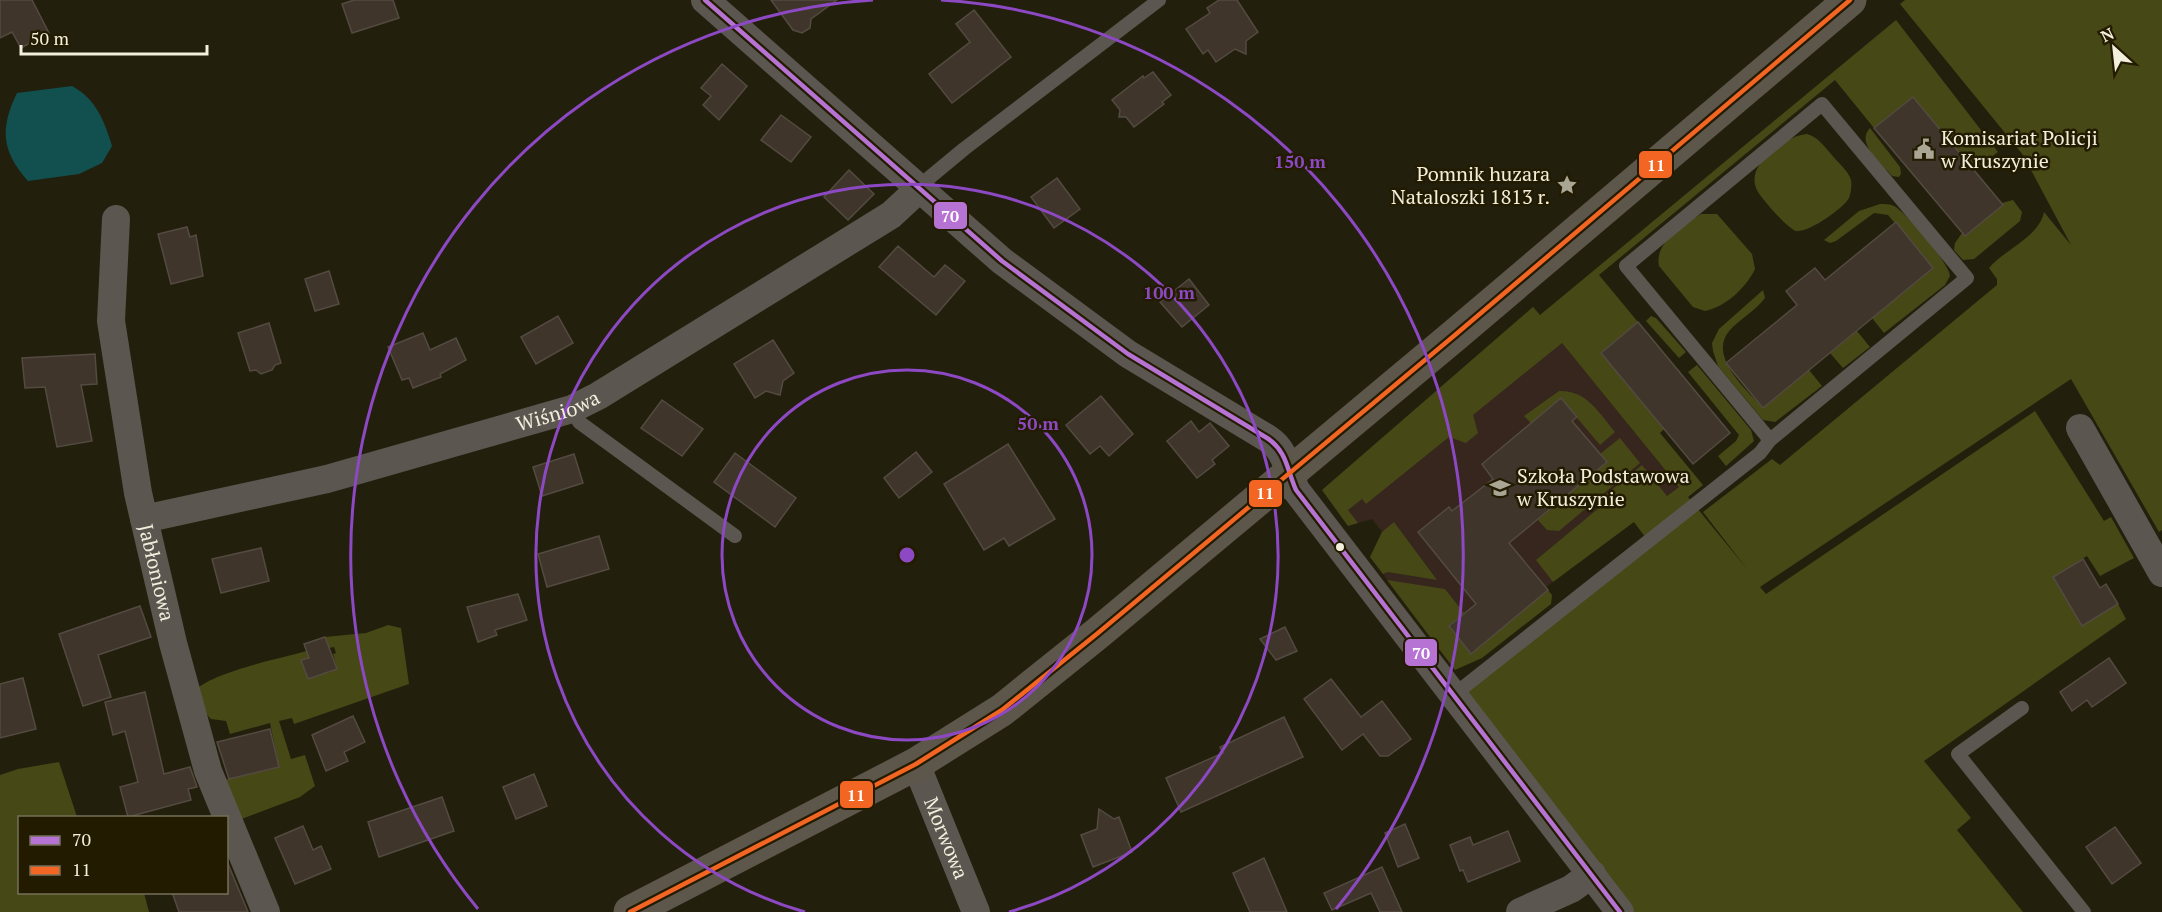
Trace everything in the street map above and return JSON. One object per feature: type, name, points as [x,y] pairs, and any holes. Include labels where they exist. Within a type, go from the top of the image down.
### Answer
[{"type":"main road","points":[[630,912],[916,764],[1002,710],[1098,633],[1455,335],[1850,0]]},
{"type":"street","points":[[705,0],[1002,261],[1128,354],[1273,441],[1284,453],[1288,473],[1296,490],[1455,694],[1620,912]]},
{"type":"street","name":"Wiśniowa","points":[[144,519],[327,479],[572,409],[598,396],[891,215],[919,189]]},
{"type":"street","name":"Jabłoniowa","points":[[116,219],[111,321],[131,457],[173,643],[208,771],[227,816]]},
{"type":"street","points":[[2080,428],[2162,573]]},
{"type":"street","name":"Morwowa","points":[[916,764],[976,912]]},
{"type":"street","name":"Jabłoniowa","points":[[228,820],[266,912]]},
{"type":"street","points":[[1520,912],[1571,889],[1592,874]]},
{"type":"lane","points":[[919,189],[929,177],[964,149],[1159,0]]},
{"type":"lane","points":[[1455,694],[1760,453],[1770,441],[1967,278],[1822,104],[1626,266],[1770,441]]},
{"type":"lane","points":[[572,409],[579,422],[735,536]]},
{"type":"lane","points":[[2022,708],[1958,754],[2084,912]]},
{"type":"shaded area","points":[[1905,0],[2162,0],[2162,530],[2159,532],[2071,379],[1760,587],[1766,594],[2035,411],[2104,521],[2111,517],[2134,558],[2100,576],[2087,556],[2053,577],[2082,626],[2118,604],[2126,619],[1924,761],[1971,818],[1957,830],[2023,912],[1620,912],[1455,694],[1648,541],[1634,522],[1553,582],[1536,560],[1600,507],[1597,502],[1642,465],[1667,496],[1679,487],[1562,343],[1473,415],[1478,433],[1466,443],[1449,437],[1366,504],[1362,499],[1348,510],[1358,523],[1348,526],[1322,490],[1533,307],[1540,315],[1896,20],[1998,152],[1974,170],[1913,97],[1874,128],[1835,80],[1599,275],[1638,322],[1601,353],[1664,429],[1660,433],[1703,485],[1688,497],[1747,569],[1703,512],[1772,459],[1780,465],[1997,285],[1997,279],[1989,268],[2036,229],[2044,212],[2071,245],[2023,155],[1900,4]]},
{"type":"shaded area","points":[[1870,128],[1900,167],[1899,177],[1892,176],[1868,147],[1866,134]]},
{"type":"shaded area","points":[[1807,134],[1820,142],[1845,169],[1850,176],[1851,189],[1849,198],[1833,214],[1808,228],[1796,231],[1787,225],[1758,192],[1755,182],[1756,172],[1768,154],[1778,146]]},
{"type":"shaded area","points":[[2013,200],[2022,212],[2020,221],[1974,259],[1963,260],[1954,250],[1955,243],[1962,233],[1965,236],[2002,203]]},
{"type":"shaded area","points":[[1880,204],[1894,206],[1908,218],[1943,260],[1950,276],[1945,285],[1884,333],[1872,318],[1932,267],[1888,215],[1874,213],[1836,241],[1830,243],[1824,240],[1859,211]]},
{"type":"shaded area","points":[[1701,214],[1717,214],[1752,254],[1755,269],[1734,296],[1713,309],[1705,311],[1693,307],[1659,266],[1661,250],[1665,242],[1686,223]]},
{"type":"shaded area","points":[[1763,290],[1765,298],[1730,330],[1724,340],[1723,350],[1732,372],[1763,408],[1809,370],[1822,386],[1775,422],[1763,420],[1718,366],[1712,343],[1719,329]]},
{"type":"shaded area","name":"Szkoła Podstawowa w Kruszynie","points":[[1533,307],[1679,487],[1546,587],[1548,590],[1455,670],[1370,557],[1382,532],[1372,519],[1348,526],[1322,490]]},
{"type":"shaded area","points":[[1651,316],[1656,318],[1686,352],[1679,358],[1646,321]]},
{"type":"shaded area","points":[[1857,331],[1870,347],[1843,368],[1830,353]]},
{"type":"shaded area","points":[[1697,365],[1751,430],[1754,441],[1726,466],[1718,456],[1736,441],[1739,435],[1688,372]]},
{"type":"shaded area","points":[[1559,391],[1577,394],[1592,404],[1615,432],[1600,445],[1561,399],[1531,423],[1524,416]]},
{"type":"shaded area","points":[[1620,438],[1640,463],[1559,531],[1547,530],[1538,520],[1606,462],[1600,454]]},
{"type":"shaded area","points":[[1394,522],[1437,580],[1388,572],[1383,574],[1370,557],[1382,532]]},
{"type":"shaded area","points":[[1387,580],[1445,589],[1464,613],[1449,626],[1471,654],[1548,590],[1552,595],[1551,604],[1482,658],[1455,670]]},
{"type":"shaded area","points":[[388,625],[401,628],[409,684],[294,724],[292,718],[279,721],[291,759],[305,755],[315,786],[300,797],[239,820],[220,781],[279,767],[270,723],[230,734],[226,721],[211,719],[204,712],[197,689],[232,671],[307,651],[309,658],[302,660],[308,679],[337,669],[333,654],[336,653],[334,647],[329,648],[325,637],[366,633]]},
{"type":"shaded area","points":[[59,762],[77,816],[18,816],[18,894],[144,894],[149,912],[0,912],[0,775],[18,769]]},
{"type":"water","points":[[72,86],[94,105],[112,146],[102,163],[79,174],[28,181],[12,160],[6,139],[8,117],[17,93]]},
{"type":"building","points":[[0,0],[32,0],[49,33],[21,48],[12,32],[0,38]]},
{"type":"building","points":[[354,0],[393,0],[399,18],[352,33],[342,4]]},
{"type":"building","points":[[771,0],[837,0],[811,19],[810,28],[802,33],[793,30]]},
{"type":"building","points":[[1219,0],[1237,0],[1258,32],[1246,41],[1246,54],[1235,49],[1216,62],[1208,50],[1203,54],[1186,29],[1210,13],[1207,8]]},
{"type":"building","points":[[974,10],[1011,57],[952,103],[929,74],[970,42],[956,24]]},
{"type":"building","points":[[722,64],[747,86],[719,120],[703,105],[711,96],[701,88]]},
{"type":"building","points":[[1153,72],[1171,95],[1162,102],[1164,104],[1134,127],[1126,117],[1119,117],[1120,110],[1112,100],[1143,76],[1144,78]]},
{"type":"building","name":"Komisariat Policji w Kruszynie","points":[[1913,97],[2003,205],[1965,236],[1874,128]]},
{"type":"building","points":[[781,115],[811,137],[791,162],[761,140]]},
{"type":"building","points":[[849,170],[874,194],[848,220],[824,197]]},
{"type":"building","points":[[1057,178],[1080,209],[1054,228],[1031,197]]},
{"type":"building","points":[[1896,222],[1933,268],[1763,408],[1726,363],[1797,305],[1786,291],[1815,268],[1825,280]]},
{"type":"building","points":[[187,227],[190,237],[196,235],[203,276],[171,284],[158,234]]},
{"type":"building","points":[[898,246],[934,277],[945,265],[965,281],[936,315],[879,267]]},
{"type":"building","points":[[329,271],[339,304],[315,311],[305,279]]},
{"type":"building","points":[[1189,279],[1209,305],[1182,327],[1160,302]]},
{"type":"building","points":[[558,316],[573,343],[536,364],[521,337]]},
{"type":"building","points":[[1638,322],[1730,433],[1693,464],[1601,353]]},
{"type":"building","points":[[269,323],[281,363],[261,374],[256,370],[250,371],[238,333]]},
{"type":"building","points":[[423,333],[430,350],[456,338],[466,360],[440,374],[441,377],[413,388],[409,378],[402,380],[388,347]]},
{"type":"building","points":[[773,340],[794,373],[783,381],[780,395],[766,391],[755,398],[734,364]]},
{"type":"building","points":[[95,354],[97,384],[81,385],[92,441],[57,447],[45,387],[25,388],[22,358]]},
{"type":"building","points":[[1101,396],[1133,434],[1109,456],[1100,446],[1090,454],[1066,425]]},
{"type":"building","points":[[1561,398],[1577,417],[1572,421],[1607,462],[1509,543],[1548,590],[1471,654],[1449,626],[1476,604],[1418,532],[1449,507],[1452,511],[1493,479],[1482,464]]},
{"type":"building","points":[[662,400],[703,429],[682,456],[641,428]]},
{"type":"building","points":[[1191,421],[1199,432],[1210,423],[1229,446],[1212,460],[1215,464],[1197,478],[1167,441]]},
{"type":"building","points":[[1008,444],[1055,519],[1009,546],[1004,538],[984,550],[944,484]]},
{"type":"building","points":[[916,452],[932,472],[899,498],[884,478]]},
{"type":"building","points":[[735,453],[796,498],[775,527],[714,482]]},
{"type":"building","points":[[574,454],[583,483],[542,496],[533,467]]},
{"type":"building","points":[[599,536],[609,569],[547,587],[538,554]]},
{"type":"building","points":[[261,548],[269,581],[221,593],[212,559]]},
{"type":"building","points":[[2083,559],[2100,588],[2106,584],[2118,604],[2082,626],[2053,577]]},
{"type":"building","points":[[518,594],[527,620],[495,630],[497,635],[478,642],[467,607]]},
{"type":"building","points":[[140,606],[151,637],[98,655],[111,697],[83,706],[59,634]]},
{"type":"building","points":[[1285,627],[1297,651],[1276,660],[1260,639]]},
{"type":"building","points":[[325,637],[337,669],[308,679],[301,660],[309,658],[304,644]]},
{"type":"building","points":[[2109,658],[2126,683],[2092,707],[2087,700],[2072,711],[2060,692]]},
{"type":"building","points":[[23,678],[36,729],[0,738],[0,684]]},
{"type":"building","points":[[1331,679],[1361,717],[1382,701],[1411,739],[1388,756],[1380,756],[1363,734],[1342,750],[1304,699]]},
{"type":"building","points":[[145,692],[164,774],[190,767],[197,787],[188,789],[191,800],[128,816],[120,787],[138,782],[125,731],[113,735],[105,702]]},
{"type":"building","points":[[353,716],[365,742],[344,752],[348,761],[326,771],[312,735]]},
{"type":"building","points":[[1284,717],[1303,757],[1181,812],[1166,778],[1223,753],[1220,747]]},
{"type":"building","points":[[270,729],[279,767],[229,779],[217,742]]},
{"type":"building","points":[[534,774],[547,806],[516,819],[503,787]]},
{"type":"building","points":[[442,797],[454,831],[379,857],[368,822]]},
{"type":"building","points":[[1099,809],[1114,819],[1119,817],[1132,852],[1093,867],[1081,835],[1097,829]]},
{"type":"building","points":[[1405,824],[1419,858],[1398,867],[1385,833]]},
{"type":"building","points":[[303,826],[313,850],[321,846],[331,869],[295,884],[275,838]]},
{"type":"building","points":[[2115,827],[2141,863],[2112,884],[2086,847]]},
{"type":"building","points":[[1508,831],[1520,861],[1468,882],[1463,870],[1460,871],[1450,845],[1470,837],[1473,845]]},
{"type":"building","points":[[1264,858],[1287,912],[1250,912],[1233,873]]},
{"type":"building","points":[[228,864],[248,912],[179,912],[173,894],[228,894]]},
{"type":"building","points":[[1382,867],[1402,912],[1380,912],[1371,893],[1332,910],[1324,893]]},
{"type":"transit line","name":"70","points":[[705,0],[1002,261],[1128,354],[1274,443],[1286,461],[1296,490],[1620,912]]},
{"type":"transit line","name":"11","points":[[630,912],[916,764],[1002,710],[1098,633],[1455,335],[1850,0]]},
{"type":"place","name":"Komisariat Policji w Kruszynie","points":[[1924,149]]},
{"type":"place","name":"Pomnik huzara Nataloszki 1813 r.","points":[[1567,185]]},
{"type":"place","name":"Szkoła Podstawowa w Kruszynie","points":[[1500,488]]}]
